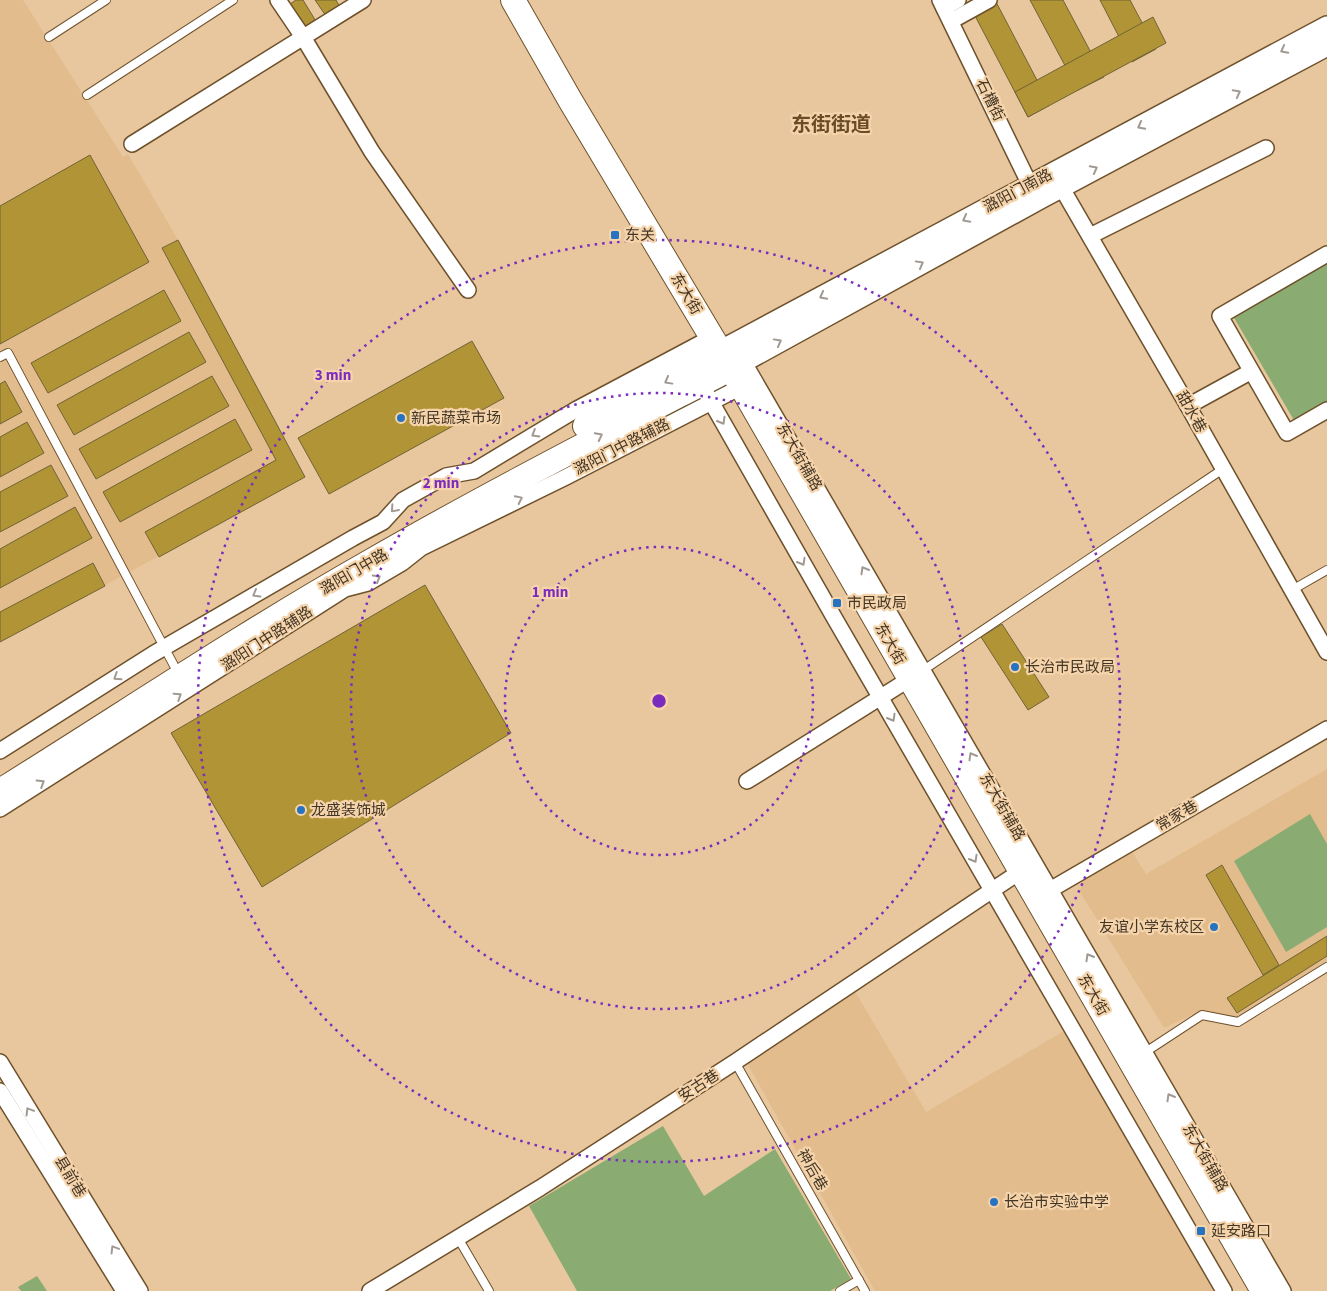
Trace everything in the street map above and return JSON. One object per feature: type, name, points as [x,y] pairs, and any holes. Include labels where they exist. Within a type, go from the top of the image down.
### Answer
[{"type":"main road","name":"东大街","points":[[499,0],[560,106],[718,365]]},
{"type":"main road","name":"东大街","points":[[513,0],[718,365],[903,683],[1008,879],[1038,897],[1134,1059],[1263,1291]]},
{"type":"main road","name":"潞阳门南路","points":[[1057,180],[1327,27]]},
{"type":"main road","name":"潞阳门南路","points":[[718,365],[1035,191],[1327,46]]},
{"type":"main road","name":"潞阳门中路","points":[[0,772],[173,662],[358,550],[718,365]]},
{"type":"main road","name":"潞阳门中路","points":[[0,791],[173,662]]},
{"type":"main road","name":"东大街","points":[[1038,897],[1249,1291]]},
{"type":"street","points":[[278,0],[303,37],[372,152],[468,290]]},
{"type":"street","points":[[132,144],[362,0]]},
{"type":"street","points":[[945,10],[958,0]]},
{"type":"street","points":[[945,10],[989,0]]},
{"type":"street","name":"石槽街","points":[[945,10],[1035,191]]},
{"type":"street","points":[[1090,236],[1266,148]]},
{"type":"street","name":"甜水巷","points":[[1057,180],[1327,650]]},
{"type":"street","points":[[1327,254],[1220,316],[1250,372],[1287,433],[1327,410]]},
{"type":"street","name":"东大街辅路","points":[[718,365],[903,683],[1038,897]]},
{"type":"street","name":"潞阳门中路辅路","points":[[0,809],[345,589],[368,583],[402,563],[421,548],[718,365]]},
{"type":"street","points":[[1188,406],[1250,372]]},
{"type":"street","points":[[0,751],[173,662]]},
{"type":"street","points":[[747,781],[903,683]]},
{"type":"street","name":"常家巷","points":[[1038,897],[1327,728]]},
{"type":"street","points":[[1008,879],[1224,1291]]},
{"type":"street","name":"安古巷","points":[[370,1291],[540,1188],[735,1062],[1008,879]]},
{"type":"street","name":"东大街辅路","points":[[1134,1059],[1282,1291]]},
{"type":"street","name":"县前巷","points":[[0,1062],[140,1291]]},
{"type":"street","name":"县前巷","points":[[0,1091],[124,1291]]},
{"type":"lane","points":[[49,37],[106,0]]},
{"type":"lane","points":[[87,95],[233,0]]},
{"type":"lane","points":[[0,357],[8,353],[173,662]]},
{"type":"lane","points":[[903,683],[1223,469]]},
{"type":"lane","points":[[1292,590],[1327,570]]},
{"type":"lane","points":[[1134,1059],[1202,1015],[1238,1022],[1327,967]]},
{"type":"lane","name":"神后巷","points":[[735,1062],[866,1291]]},
{"type":"lane","points":[[458,1238],[489,1291]]},
{"type":"lane","points":[[840,1291],[859,1280]]},
{"type":"shaded area","points":[[0,0],[23,0],[123,157],[128,154],[178,240],[305,477],[0,642]]},
{"type":"shaded area","name":"友谊小学东校区","points":[[1327,769],[1327,961],[1237,1017],[1201,1011],[1164,1028],[1080,892],[1084,878],[1131,850],[1146,874]]},
{"type":"shaded area","name":"长治市实验中学","points":[[853,988],[926,1112],[1064,1031],[1213,1291],[875,1291],[747,1063]]},
{"type":"green space","points":[[1327,262],[1327,404],[1295,422],[1233,316]]},
{"type":"green space","points":[[1310,814],[1327,844],[1327,927],[1286,952],[1234,861]]},
{"type":"green space","points":[[663,1126],[704,1196],[775,1149],[851,1279],[830,1291],[577,1291],[529,1206]]},
{"type":"green space","points":[[37,1276],[47,1291],[21,1291],[18,1287]]},
{"type":"building","points":[[296,0],[303,0],[317,23],[303,32],[287,6]]},
{"type":"building","points":[[315,0],[336,0],[340,7],[326,16]]},
{"type":"building","points":[[995,0],[1050,105],[1028,117],[973,12]]},
{"type":"building","points":[[1030,0],[1063,0],[1104,77],[1078,90]]},
{"type":"building","points":[[1100,0],[1130,0],[1156,49],[1132,62]]},
{"type":"building","points":[[1153,17],[1166,43],[1028,117],[1015,92]]},
{"type":"building","points":[[90,155],[149,262],[0,344],[0,206]]},
{"type":"building","points":[[178,240],[305,477],[159,557],[145,532],[276,460],[162,248]]},
{"type":"building","points":[[164,290],[181,321],[48,393],[31,363]]},
{"type":"building","points":[[189,332],[206,362],[74,435],[57,405]]},
{"type":"building","name":"新民蔬菜市场","points":[[472,341],[504,398],[329,494],[298,438]]},
{"type":"building","points":[[212,376],[229,406],[96,479],[79,449]]},
{"type":"building","points":[[5,381],[22,412],[0,424],[0,384]]},
{"type":"building","points":[[235,419],[252,450],[120,522],[103,492]]},
{"type":"building","points":[[27,422],[44,453],[0,477],[0,437]]},
{"type":"building","points":[[51,465],[68,496],[0,532],[0,492]]},
{"type":"building","points":[[75,507],[92,538],[0,588],[0,549]]},
{"type":"building","points":[[93,563],[105,586],[0,642],[0,612]]},
{"type":"building","name":"龙盛装饰城","points":[[425,585],[511,733],[262,887],[171,733]]},
{"type":"building","name":"长治市民政局","points":[[1002,624],[1049,697],[1028,710],[981,637]]},
{"type":"building","points":[[1222,865],[1279,965],[1263,975],[1206,875]]},
{"type":"building","points":[[1327,936],[1327,956],[1237,1013],[1227,998]]},
{"type":"place","name":"东关","points":[[615,235]]},
{"type":"place","name":"新民蔬菜市场","points":[[401,418]]},
{"type":"place","name":"市民政局","points":[[837,603]]},
{"type":"place","name":"长治市民政局","points":[[1015,667]]},
{"type":"place","name":"龙盛装饰城","points":[[301,810]]},
{"type":"place","name":"友谊小学东校区","points":[[1214,927]]},
{"type":"place","name":"长治市实验中学","points":[[994,1202]]},
{"type":"place","name":"延安路口","points":[[1201,1231]]},
{"type":"district","name":"东街街道","points":[[831,125]]}]
